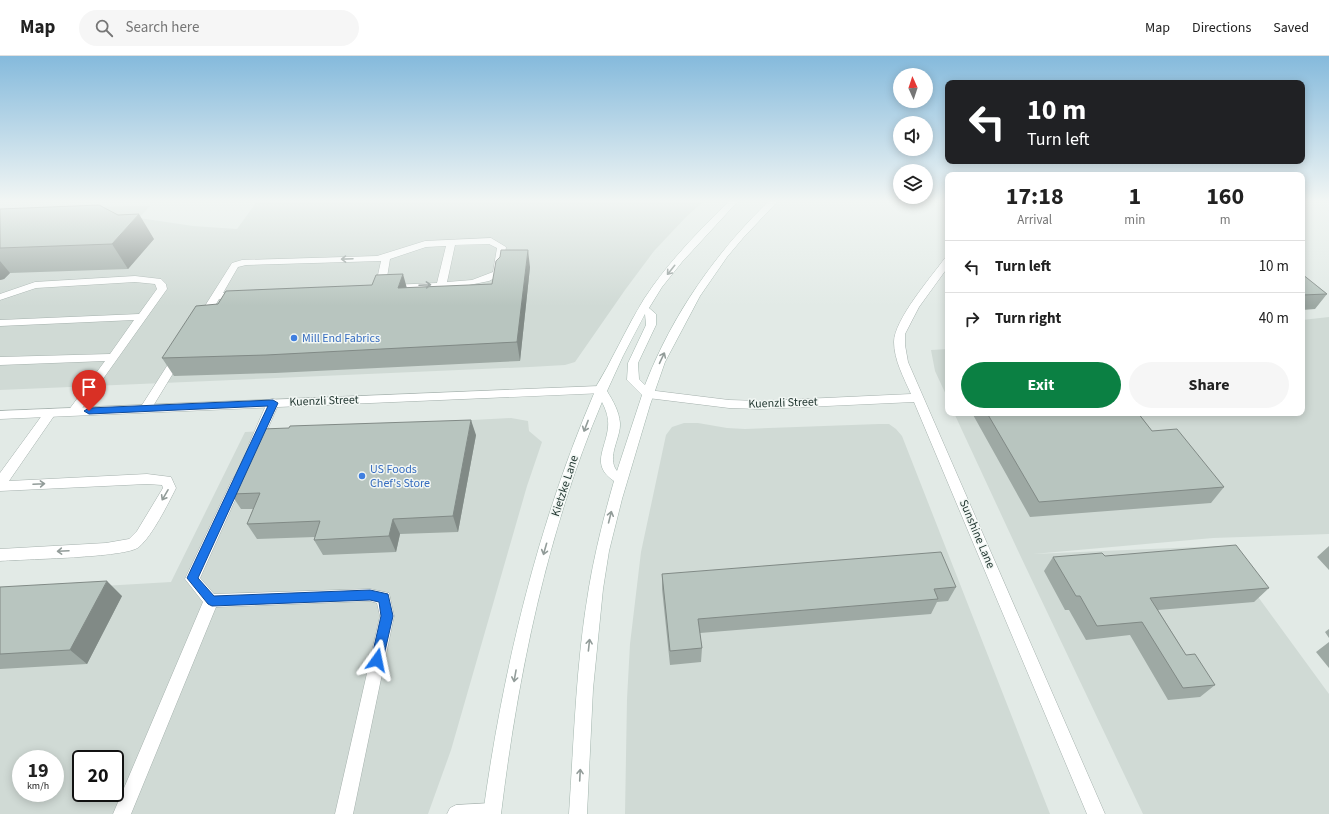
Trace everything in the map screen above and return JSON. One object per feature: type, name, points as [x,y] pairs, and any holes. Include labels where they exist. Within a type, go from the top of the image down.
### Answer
[{"type":"main road","name":"Kietzke Lane","points":[[492,813],[507,718],[530,602],[561,495],[600,390],[621,349],[644,308],[664,279],[691,244],[700,235]]},
{"type":"main road","points":[[578,814],[583,705],[598,570],[620,479],[648,394],[671,340],[698,292],[741,235]]},
{"type":"main road","points":[[196,329],[235,265],[245,262],[386,257],[425,244],[491,242],[502,247],[496,274],[488,278],[469,283],[376,289],[386,257]]},
{"type":"main road","points":[[442,284],[451,243]]},
{"type":"main road","name":"Sunshine Lane","points":[[945,264],[906,320],[900,334],[899,347],[903,362],[1096,814]]},
{"type":"main road","points":[[0,297],[35,285],[136,279],[158,281],[161,284],[162,289],[143,317],[74,412]]},
{"type":"main road","points":[[216,296],[248,294]]},
{"type":"main road","points":[[644,308],[651,314],[651,325],[633,363],[633,380],[648,394]]},
{"type":"main road","points":[[0,323],[143,317]]},
{"type":"main road","points":[[146,408],[184,349]]},
{"type":"main road","points":[[0,361],[114,357]]},
{"type":"main road","points":[[600,390],[611,406],[614,426],[605,463],[610,474],[620,479]]},
{"type":"main road","name":"Kuenzli Street","points":[[0,415],[600,390]]},
{"type":"main road","name":"Kuenzli Street","points":[[648,394],[715,402],[760,405],[919,398]]},
{"type":"main road","points":[[249,456],[273,403]]},
{"type":"main road","points":[[0,483],[50,413]]},
{"type":"main road","points":[[212,601],[192,578],[243,470]]},
{"type":"main road","points":[[0,486],[147,479],[167,480],[170,488],[142,535],[133,544],[106,549],[0,555]]},
{"type":"main road","points":[[212,601],[370,595],[384,598],[387,616],[344,814]]},
{"type":"main road","points":[[122,814],[212,601]]},
{"type":"main road","points":[[456,814],[492,813]]},
{"type":"shaded area","points":[[0,235],[669,235],[654,251],[625,290],[575,362],[565,365],[0,390]]},
{"type":"shaded area","points":[[1329,317],[1329,534],[1213,538],[1033,554],[1221,546],[1329,694],[1329,814],[1143,814],[955,416],[1305,416],[1305,320]]},
{"type":"shaded area","points":[[945,349],[945,393],[935,371],[931,350]]},
{"type":"shaded area","points":[[511,418],[528,421],[529,431],[542,442],[527,486],[451,750],[428,814],[0,814],[0,592],[171,582],[245,432]]},
{"type":"shaded area","points":[[684,423],[698,423],[727,428],[745,429],[889,424],[896,429],[902,436],[1050,814],[625,814],[627,699],[630,644],[641,552],[666,435],[672,427]]},
{"type":"building","points":[[0,235],[120,235],[112,244],[0,248]]},
{"type":"building","points":[[501,250],[528,250],[517,342],[266,355],[162,358],[196,306],[218,304],[226,291],[372,285],[376,275],[403,274],[398,288],[492,284],[496,261],[500,257]]},
{"type":"building","points":[[1305,276],[1327,294],[1305,295]]},
{"type":"building","points":[[989,416],[1140,416],[1152,431],[1177,429],[1224,487],[1039,502]]},
{"type":"building","name":"US Foods Chef's Store","points":[[471,420],[453,516],[393,519],[389,536],[314,540],[320,521],[247,524],[260,493],[231,494],[262,429],[289,428],[290,426]]},
{"type":"building","points":[[1236,545],[1269,588],[1150,598],[1186,655],[1195,654],[1215,685],[1183,688],[1142,622],[1097,626],[1080,596],[1076,596],[1053,557],[1102,553],[1105,556]]},
{"type":"building","points":[[941,552],[956,587],[934,589],[938,599],[698,619],[702,648],[670,651],[662,574]]},
{"type":"building","points":[[107,581],[70,650],[0,654],[0,587]]},
{"type":"place","name":"Mill End Fabrics","points":[[294,338]]},
{"type":"place","name":"US Foods Chef's Store","points":[[362,476]]},
{"type":"route","points":[[89,411],[273,403],[192,578],[212,601],[370,595],[384,598],[387,616],[377,660]]}]
